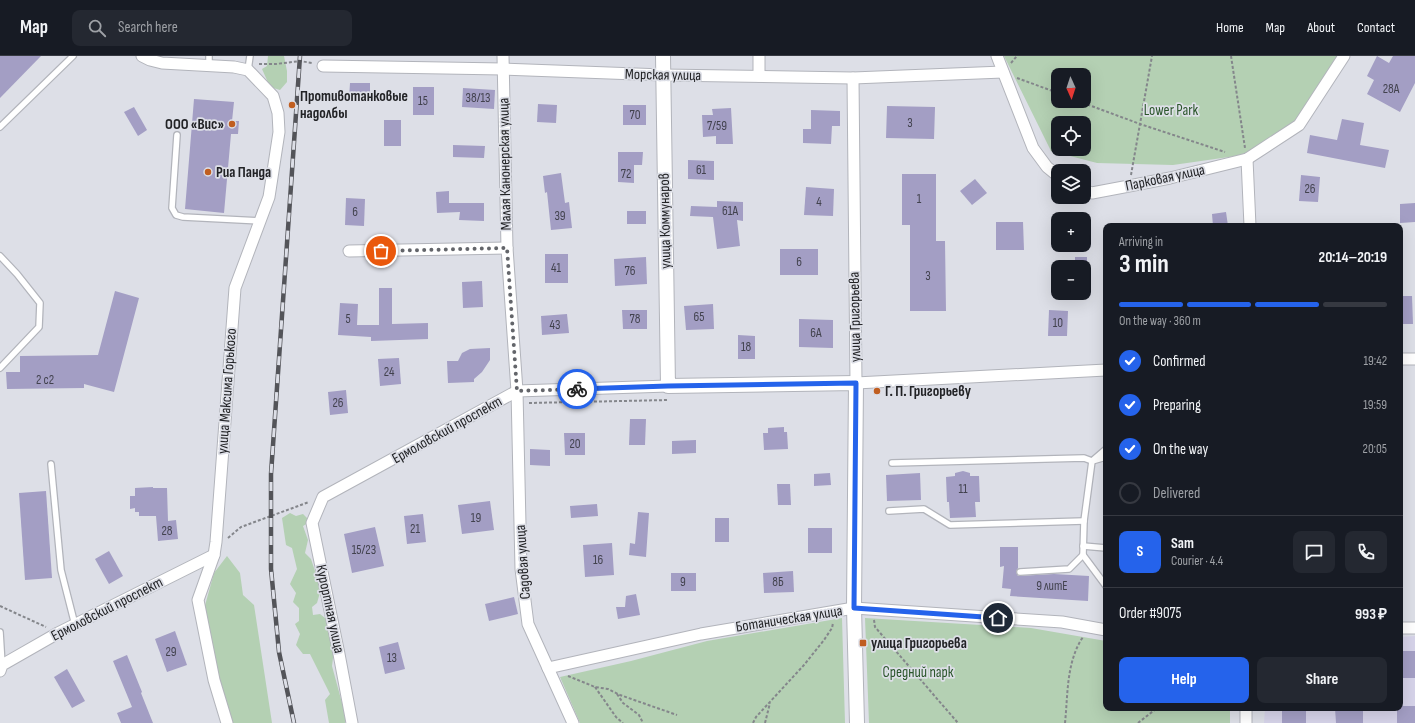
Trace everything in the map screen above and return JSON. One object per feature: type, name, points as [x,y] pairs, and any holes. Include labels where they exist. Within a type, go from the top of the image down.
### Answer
[{"type":"street","points":[[142,56],[162,63],[209,61],[248,70]]},
{"type":"street","name":"Малая Канонерская улица","points":[[503,56],[507,248],[517,391]]},
{"type":"street","name":"улица Коммунаров","points":[[662,56],[668,386]]},
{"type":"street","points":[[759,56],[759,76]]},
{"type":"street","points":[[997,56],[1033,148],[1046,167],[1051,171]]},
{"type":"street","name":"Парковая улица","points":[[1091,193],[1170,178],[1247,159],[1299,125],[1344,56]]},
{"type":"street","name":"Морская улица","points":[[322,66],[503,69],[663,75],[853,78],[1003,72]]},
{"type":"street","name":"улица Максима Горького","points":[[227,723],[214,680],[198,600],[214,555],[235,288],[269,197],[279,132],[278,113],[273,96],[248,70]]},
{"type":"street","name":"улица Григорьева","points":[[853,78],[856,383],[854,608],[857,723]]},
{"type":"street","points":[[1247,159],[1250,223]]},
{"type":"street","points":[[349,252],[507,248]]},
{"type":"street","points":[[1403,359],[1415,359]]},
{"type":"street","name":"Ермоловский проспект","points":[[323,497],[517,391],[668,386],[856,383],[1103,370]]},
{"type":"street","name":"Садовая улица","points":[[517,391],[521,569],[528,624],[573,723]]},
{"type":"street","name":"Курортная улица","points":[[323,497],[312,523],[352,723]]},
{"type":"street","name":"Ермоловский проспект","points":[[1,668],[58,633],[214,555]]},
{"type":"street","name":"Ботаническая улица","points":[[548,668],[701,634],[854,608],[1062,622],[1103,629]]},
{"type":"street","points":[[1403,628],[1415,628]]},
{"type":"street","points":[[1246,711],[1246,723]]},
{"type":"lane","points":[[0,127],[73,56]]},
{"type":"lane","points":[[248,70],[250,56]]},
{"type":"lane","points":[[178,135],[172,208],[176,215],[183,217],[260,221]]},
{"type":"lane","points":[[0,256],[17,274],[40,303],[39,327],[0,368]]},
{"type":"lane","points":[[1103,452],[1092,461],[1084,521],[1083,546],[1083,555],[1103,582]]},
{"type":"lane","points":[[892,463],[1084,458],[1092,461],[1103,458]]},
{"type":"lane","points":[[51,464],[61,570],[75,625]]},
{"type":"lane","points":[[889,511],[924,509],[950,525],[1084,521]]},
{"type":"lane","points":[[1083,546],[1103,548]]},
{"type":"lane","points":[[1020,572],[1069,569],[1083,555]]},
{"type":"lane","points":[[0,632],[1,668]]},
{"type":"path","points":[[1129,186],[1152,56]]},
{"type":"path","points":[[1231,56],[1247,159]]},
{"type":"path","points":[[248,70],[257,64],[306,62],[322,66]]},
{"type":"path","points":[[1003,72],[1051,90]]},
{"type":"path","points":[[1091,106],[1140,124],[1225,152]]},
{"type":"path","points":[[214,555],[225,540],[241,527],[323,497]]},
{"type":"path","points":[[0,606],[58,633]]},
{"type":"path","points":[[871,609],[875,626],[958,723]]},
{"type":"path","points":[[753,723],[756,717],[771,702],[824,640],[832,628],[834,612]]},
{"type":"path","points":[[1065,723],[1071,664],[1077,646],[1090,627]]},
{"type":"path","points":[[548,668],[595,687],[608,689],[677,715]]},
{"type":"path","points":[[595,687],[616,717],[623,723]]},
{"type":"path","points":[[617,693],[623,703],[639,715],[643,723]]},
{"type":"path","points":[[765,723],[771,702]]},
{"type":"path","points":[[1138,723],[1153,711]]},
{"type":"shaded area","points":[[1415,636],[1415,723],[1264,723],[1265,711],[1403,711],[1403,637]]},
{"type":"green space","points":[[268,56],[284,56],[287,71],[287,82],[280,90],[270,87],[262,69],[267,66]]},
{"type":"green space","name":"Lower Park","points":[[1004,56],[1338,56],[1295,121],[1243,155],[1173,165],[1097,163],[1070,156],[1091,156],[1091,116],[1051,116],[1051,151]]},
{"type":"green space","points":[[290,513],[296,516],[303,514],[307,518],[308,523],[303,526],[308,540],[305,553],[311,559],[321,589],[317,603],[312,607],[313,615],[320,614],[330,622],[329,635],[334,650],[332,666],[345,714],[345,723],[329,723],[325,700],[330,694],[310,654],[303,654],[296,645],[300,634],[295,624],[299,621],[299,608],[293,602],[296,593],[290,584],[297,569],[292,548],[286,545],[282,518]]},
{"type":"green space","points":[[227,556],[240,573],[243,595],[254,605],[272,723],[230,723],[217,679],[204,609],[214,573]]},
{"type":"green space","name":"Средний парк","points":[[842,618],[845,723],[580,723],[560,677],[631,661],[707,641]]},
{"type":"green space","name":"Средний парк","points":[[865,618],[1031,628],[1103,640],[1103,711],[1230,711],[1230,723],[869,723]]},
{"type":"building","points":[[0,56],[41,56],[0,98]]},
{"type":"building","points":[[1377,56],[1389,63],[1393,56],[1415,56],[1415,83],[1400,112],[1367,94],[1374,80],[1367,76]]},
{"type":"building","points":[[350,83],[370,83],[370,101],[349,100]]},
{"type":"building","points":[[413,87],[434,87],[434,115],[413,115]]},
{"type":"building","points":[[463,88],[495,90],[494,109],[462,107]]},
{"type":"building","name":"Риа Панда","points":[[194,99],[234,102],[232,121],[239,121],[238,134],[231,134],[224,213],[185,209]]},
{"type":"building","points":[[538,104],[557,105],[556,123],[537,122]]},
{"type":"building","points":[[623,105],[646,105],[646,125],[623,125]]},
{"type":"building","points":[[887,106],[935,107],[934,139],[886,138]]},
{"type":"building","points":[[134,107],[147,130],[138,136],[124,112]]},
{"type":"building","points":[[731,108],[733,144],[716,144],[716,136],[703,137],[702,115],[713,115],[712,109]]},
{"type":"building","points":[[811,110],[840,111],[840,126],[832,126],[831,144],[803,143],[803,129],[811,129]]},
{"type":"building","points":[[1342,119],[1364,123],[1360,145],[1389,150],[1385,168],[1307,153],[1310,135],[1337,140]]},
{"type":"building","points":[[384,120],[401,120],[401,146],[384,146]]},
{"type":"building","points":[[453,145],[485,146],[484,158],[453,157]]},
{"type":"building","points":[[618,152],[643,152],[642,165],[634,165],[634,183],[618,182]]},
{"type":"building","points":[[688,160],[714,161],[714,180],[688,179]]},
{"type":"building","points":[[561,173],[565,203],[569,202],[572,228],[551,230],[547,192],[545,193],[543,176]]},
{"type":"building","points":[[902,174],[936,174],[936,241],[945,241],[946,311],[910,311],[910,225],[902,225]]},
{"type":"building","points":[[1301,175],[1320,177],[1318,202],[1299,201]]},
{"type":"building","points":[[975,179],[987,193],[972,205],[960,191]]},
{"type":"building","points":[[806,187],[834,189],[833,216],[804,215]]},
{"type":"building","points":[[449,191],[449,203],[484,203],[484,221],[459,220],[460,212],[437,213],[436,192]]},
{"type":"building","points":[[346,198],[365,199],[364,226],[345,225]]},
{"type":"building","points":[[717,201],[743,202],[743,221],[737,220],[740,246],[717,249],[713,217],[690,216],[691,206],[717,207]]},
{"type":"building","points":[[1415,203],[1415,222],[1400,223],[1400,204]]},
{"type":"building","points":[[627,211],[646,211],[646,224],[627,224]]},
{"type":"building","points":[[1226,212],[1228,223],[1213,223],[1212,214]]},
{"type":"building","points":[[996,222],[1023,222],[1024,250],[996,250]]},
{"type":"building","points":[[780,249],[818,249],[818,275],[780,275]]},
{"type":"building","points":[[545,254],[568,254],[568,283],[545,283]]},
{"type":"building","points":[[646,257],[647,284],[615,286],[614,259]]},
{"type":"building","points":[[1075,257],[1087,257],[1087,260],[1075,260]]},
{"type":"building","points":[[482,281],[483,307],[463,308],[462,282]]},
{"type":"building","points":[[379,288],[392,288],[392,324],[428,323],[428,339],[371,341],[371,337],[338,335],[340,303],[358,304],[357,325],[379,325]]},
{"type":"building","points":[[115,291],[139,298],[114,392],[84,384],[84,388],[7,389],[6,372],[20,372],[20,356],[98,355]]},
{"type":"building","points":[[1403,296],[1412,296],[1413,324],[1403,324]]},
{"type":"building","points":[[713,304],[714,329],[686,330],[684,306]]},
{"type":"building","points":[[622,310],[647,310],[647,329],[623,329]]},
{"type":"building","points":[[1049,310],[1068,311],[1067,336],[1048,336]]},
{"type":"building","points":[[567,314],[569,333],[542,335],[541,316]]},
{"type":"building","points":[[799,319],[833,320],[833,348],[799,347]]},
{"type":"building","points":[[738,335],[755,336],[755,359],[738,359]]},
{"type":"building","points":[[490,348],[490,360],[482,372],[474,379],[474,382],[448,383],[447,361],[458,361],[462,353],[470,349]]},
{"type":"building","points":[[399,358],[401,384],[380,386],[378,359]]},
{"type":"building","points":[[346,390],[348,413],[330,415],[328,392]]},
{"type":"building","points":[[630,419],[646,419],[645,445],[629,445]]},
{"type":"building","points":[[784,427],[784,432],[787,432],[788,449],[764,450],[763,433],[768,433],[768,428]]},
{"type":"building","points":[[564,433],[585,433],[585,455],[565,455]]},
{"type":"building","points":[[696,440],[696,453],[672,454],[672,441]]},
{"type":"building","points":[[530,449],[550,450],[550,466],[530,465]]},
{"type":"building","points":[[963,471],[970,473],[970,476],[979,476],[980,502],[975,502],[976,517],[950,518],[949,502],[947,502],[946,477],[955,476],[955,473]]},
{"type":"building","points":[[830,473],[831,485],[814,486],[814,474]]},
{"type":"building","points":[[920,473],[921,500],[887,501],[886,475]]},
{"type":"building","points":[[777,484],[790,484],[791,505],[778,505]]},
{"type":"building","points":[[135,488],[167,488],[168,521],[176,520],[178,539],[158,541],[156,516],[139,516],[139,512],[135,512],[135,508],[130,509],[130,496],[135,496]]},
{"type":"building","points":[[46,491],[52,578],[25,580],[19,493]]},
{"type":"building","points":[[490,501],[494,530],[462,534],[458,505]]},
{"type":"building","points":[[597,504],[598,516],[571,518],[570,506]]},
{"type":"building","points":[[638,512],[649,513],[646,557],[629,555],[630,543],[635,544]]},
{"type":"building","points":[[423,514],[426,542],[407,544],[404,516]]},
{"type":"building","points":[[715,518],[729,518],[729,542],[715,542]]},
{"type":"building","points":[[375,527],[384,566],[352,573],[344,534]]},
{"type":"building","points":[[808,528],[832,528],[832,553],[808,553]]},
{"type":"building","points":[[612,543],[614,575],[585,577],[583,545]]},
{"type":"building","points":[[1000,547],[1018,547],[1018,568],[1016,572],[1018,576],[1054,574],[1089,576],[1088,601],[1010,596],[1011,589],[1002,588],[1004,566],[1000,567]]},
{"type":"building","points":[[109,551],[123,576],[109,584],[95,559]]},
{"type":"building","points":[[793,571],[794,592],[764,593],[763,573]]},
{"type":"building","points":[[671,573],[696,573],[696,591],[671,591]]},
{"type":"building","points":[[636,594],[640,615],[618,619],[616,607],[625,607],[626,596]]},
{"type":"building","points":[[514,597],[518,614],[489,621],[485,604]]},
{"type":"building","points":[[175,631],[187,665],[167,672],[155,639]]},
{"type":"building","points":[[398,642],[405,669],[385,674],[379,647]]},
{"type":"building","points":[[1403,651],[1415,651],[1415,678],[1403,678]]},
{"type":"building","points":[[127,655],[153,723],[121,723],[117,713],[132,707],[113,661]]},
{"type":"building","points":[[67,669],[85,701],[72,708],[54,677]]},
{"type":"building","points":[[1403,706],[1415,706],[1415,723],[1397,723],[1397,711],[1403,711]]},
{"type":"building","points":[[1282,711],[1306,711],[1306,723],[1282,723]]},
{"type":"building","points":[[1335,711],[1363,711],[1363,723],[1336,723]]},
{"type":"railway","points":[[294,723],[279,652],[271,569],[271,474],[300,56]]},
{"type":"way so far","points":[[381,251],[507,248],[517,391],[577,389]]},
{"type":"place","name":"Противотанковые надолбы","points":[[292,105]]},
{"type":"place","name":"ООО «Вис»","points":[[232,124]]},
{"type":"place","name":"Риа Панда","points":[[208,172]]},
{"type":"place","name":"Г. П. Григорьеву","points":[[877,391]]},
{"type":"place","name":"улица Григорьева","points":[[863,643]]},
{"type":"route","points":[[577,389],[856,383],[854,608],[998,618]]}]
